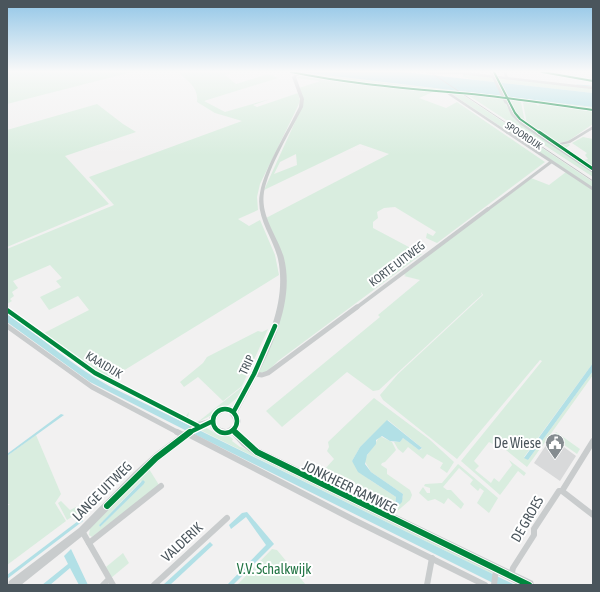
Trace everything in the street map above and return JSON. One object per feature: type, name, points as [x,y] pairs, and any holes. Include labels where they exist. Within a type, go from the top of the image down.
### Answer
[{"type":"street","name":"TRIP","points":[[234,411],[254,374],[278,320],[284,293],[281,259],[264,216],[262,193],[268,175],[301,107],[302,100]]},
{"type":"street","name":"SPOORDIJK","points":[[458,100],[593,189]]},
{"type":"street","points":[[505,100],[519,121],[593,172]]},
{"type":"street","points":[[516,100],[593,110]]},
{"type":"street","points":[[553,145],[569,142],[593,127]]},
{"type":"street","name":"KORTE UITWEG","points":[[254,374],[262,376],[268,373],[551,162]]},
{"type":"street","name":"KAAIDIJK","points":[[7,310],[95,373],[191,431]]},
{"type":"street","points":[[7,326],[92,387],[191,431],[340,513],[485,585]]},
{"type":"street","points":[[222,410],[234,411],[238,416],[238,421],[234,430],[227,433],[218,432],[213,426],[215,415],[222,410]]},
{"type":"street","name":"LANGE UITWEG","points":[[14,585],[82,531],[137,475],[191,431],[213,421]]},
{"type":"street","name":"JONKHEER RAMWEG","points":[[234,430],[245,443],[257,452],[496,571],[511,576],[529,585]]},
{"type":"street","points":[[593,441],[562,491],[593,515]]},
{"type":"street","points":[[89,543],[162,486]]},
{"type":"street","name":"DE GROES","points":[[511,576],[513,568],[534,535],[534,529],[559,491],[562,491]]},
{"type":"street","name":"VALDERIK","points":[[154,585],[227,518]]},
{"type":"street","points":[[82,531],[111,582],[103,585]]},
{"type":"street","points":[[427,585],[432,558]]},
{"type":"street","points":[[494,585],[496,571]]},
{"type":"green space","points":[[7,100],[24,100],[7,104]]},
{"type":"green space","points":[[197,100],[208,100],[204,101],[225,112],[268,100],[253,105],[257,107],[279,100],[300,100],[260,184],[257,197],[258,210],[238,219],[249,226],[260,220],[275,255],[279,275],[110,379],[93,369],[44,333],[89,310],[78,296],[49,310],[40,297],[61,287],[56,281],[62,278],[50,265],[13,281],[18,288],[12,292],[14,296],[10,299],[12,301],[7,304],[7,249],[114,205],[89,177],[242,121],[215,113],[197,102]]},
{"type":"green space","points":[[300,100],[423,100],[446,108],[457,102],[545,162],[437,243],[426,238],[427,233],[433,236],[436,232],[395,207],[384,208],[377,212],[378,218],[373,222],[373,228],[422,254],[278,361],[267,372],[260,373],[258,370],[280,320],[286,276],[282,255],[266,218],[389,154],[360,144],[264,190],[301,109]],"holes":[[[296,154],[297,165],[274,174],[280,162]]]},
{"type":"green space","points":[[460,100],[470,100],[593,182],[593,188]]},
{"type":"green space","points":[[475,100],[503,100],[521,102],[525,123],[516,115],[510,102],[504,101],[517,121],[593,172],[593,177]]},
{"type":"green space","points":[[520,100],[593,107],[593,109]]},
{"type":"green space","points":[[523,103],[536,104],[538,106],[540,104],[593,111],[593,124],[568,141],[556,143],[527,124]]},
{"type":"green space","points":[[97,104],[136,132],[65,156],[109,204],[7,247],[7,130]]},
{"type":"green space","points":[[583,137],[593,139],[593,168],[559,145],[569,144],[570,145],[566,148],[567,149],[584,160],[588,159],[585,155],[587,153],[572,143]]},
{"type":"green space","points":[[566,172],[593,189],[593,363],[524,457],[528,460],[593,371],[593,375],[527,467],[496,442],[493,444],[489,442],[474,461],[479,466],[475,470],[491,483],[494,478],[499,482],[512,465],[509,460],[526,473],[524,476],[518,471],[500,495],[461,461],[542,361],[540,360],[457,459],[383,400],[380,395],[398,374],[483,295],[481,292],[482,295],[379,390],[373,391],[347,372],[282,427],[266,411],[380,317],[378,315],[420,280],[404,276],[406,275],[403,274],[531,178],[549,185]]},
{"type":"green space","points":[[268,329],[242,386],[223,401],[198,377],[184,387],[180,382],[203,363],[207,357],[258,331],[262,332]]},
{"type":"green space","points":[[242,387],[241,393],[231,403],[199,422],[196,421],[199,421]]},
{"type":"green space","points":[[374,398],[429,439],[454,462],[447,473],[440,468],[443,463],[427,454],[423,459],[408,447],[403,453],[398,449],[394,442],[400,442],[403,438],[419,450],[422,449],[388,420],[360,447],[352,461],[370,480],[396,497],[395,506],[403,497],[403,494],[371,472],[364,460],[380,436],[392,442],[396,450],[381,465],[387,469],[387,474],[410,490],[412,495],[410,500],[394,514],[317,478],[334,459],[327,451],[329,447],[328,442]]},
{"type":"green space","points":[[189,412],[188,417],[196,421],[187,418],[186,416]]},
{"type":"green space","points":[[205,427],[218,435],[229,436],[233,439],[232,441],[240,447],[492,571],[492,574],[198,429]]},
{"type":"green space","points":[[556,432],[580,449],[577,454],[553,437]]},
{"type":"green space","points":[[36,435],[61,494],[55,503],[66,521],[7,565],[7,506],[10,504],[7,504],[7,456]]},
{"type":"green space","points":[[458,464],[498,498],[489,513],[477,503],[484,491],[480,488],[478,491],[470,484],[473,480],[459,468],[443,487],[447,490],[451,490],[464,504],[461,509],[448,498],[444,504],[435,499],[428,501],[419,493],[423,487],[427,493],[430,493],[430,488],[424,486],[425,484],[442,483]]},
{"type":"green space","points":[[149,469],[159,485],[92,537],[89,535],[90,528]],"holes":[[[141,481],[143,485],[100,527],[99,525]]]},
{"type":"green space","points":[[96,497],[100,497],[100,499],[67,520],[58,503],[61,501],[70,510]]},
{"type":"green space","name":"V.V. Schalkwijk","points":[[272,549],[277,550],[306,585],[237,585]]},
{"type":"green space","points":[[123,553],[129,563],[111,578],[106,567]]},
{"type":"water","points":[[531,100],[593,100],[593,107]]},
{"type":"water","points":[[7,314],[82,370],[109,386],[515,585],[497,585],[196,435],[188,429],[185,430],[90,382],[7,322]]},
{"type":"water","points":[[593,363],[593,371],[528,460],[524,458]]},
{"type":"water","points":[[61,414],[64,415],[7,456],[7,454]]},
{"type":"water","points":[[387,420],[422,448],[419,450],[403,438],[400,442],[390,441],[382,436],[376,440],[376,444],[367,455],[365,464],[371,472],[403,494],[402,502],[397,507],[395,506],[396,497],[358,472],[352,461],[360,447]]},
{"type":"water","points":[[143,480],[145,482],[143,485],[100,527],[99,525]]},
{"type":"water","points":[[247,512],[274,544],[233,585],[227,585],[266,545],[246,517],[231,529],[229,525],[242,513]]},
{"type":"water","points":[[82,518],[83,521],[7,579],[7,575]]},
{"type":"water","points":[[210,542],[213,545],[170,585],[163,585]]},
{"type":"water","points":[[71,549],[88,585],[79,585],[70,568],[50,585],[42,585],[68,564],[64,556]]},
{"type":"building","name":"De Wiese","points":[[549,441],[555,445],[557,442],[576,456],[560,481],[534,463]]},
{"type":"railway","points":[[471,100],[593,181]]},
{"type":"cycle path","points":[[508,100],[520,119],[593,169]]},
{"type":"cycle path","points":[[516,100],[593,110]]},
{"type":"cycle path","points":[[7,310],[95,373],[198,426]]},
{"type":"cycle path","points":[[234,411],[254,374],[275,326]]},
{"type":"cycle path","points":[[225,409],[234,412],[237,421],[234,430],[225,433],[216,430],[213,421],[216,412],[225,409]]},
{"type":"cycle path","points":[[107,506],[142,470],[171,445],[200,426],[213,421]]},
{"type":"cycle path","points":[[233,430],[245,443],[257,452],[529,585]]},
{"type":"place","name":"De Wiese","points":[[555,460]]}]
